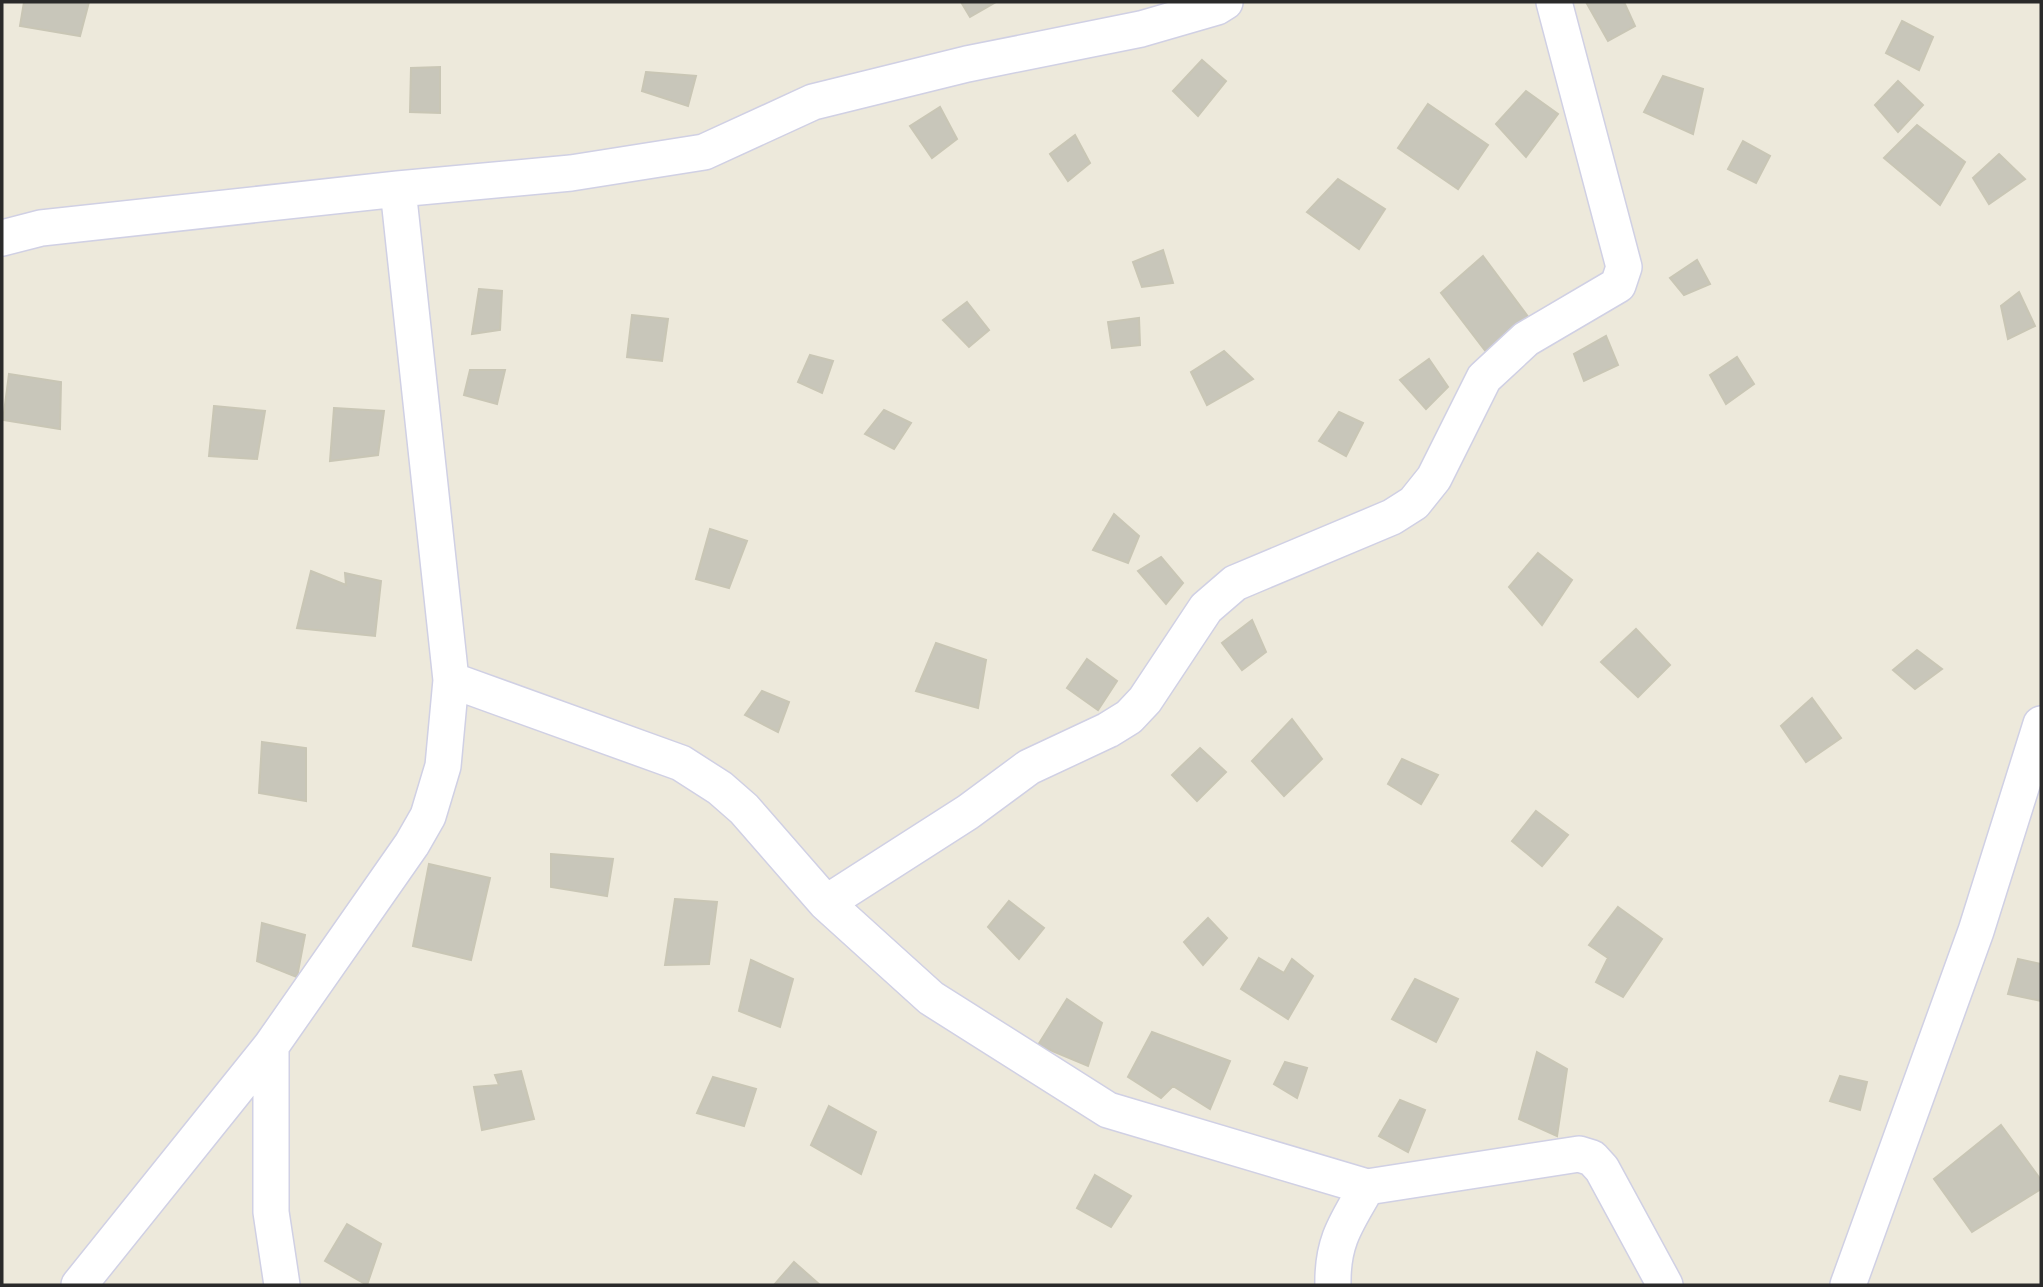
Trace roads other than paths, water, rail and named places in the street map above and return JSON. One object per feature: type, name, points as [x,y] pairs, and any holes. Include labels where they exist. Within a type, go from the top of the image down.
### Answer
[{"type":"street","points":[[2,238],[41,229],[398,188],[571,173],[704,152],[813,102],[967,64],[1141,29],[1217,7],[1225,2]]},
{"type":"street","points":[[826,903],[968,812],[1029,767],[1108,730],[1129,717],[1145,699],[1206,608],[1235,583],[1392,517],[1414,503],[1434,478],[1484,378],[1526,339],[1618,285],[1624,267],[1553,2]]},
{"type":"street","points":[[79,1285],[271,1046],[412,844],[428,816],[443,766],[451,680],[398,188]]},
{"type":"street","points":[[451,680],[681,763],[720,788],[744,809],[826,903],[931,998],[1108,1110],[1367,1187],[1579,1154],[1592,1157],[1602,1169],[1665,1285]]},
{"type":"street","points":[[1848,1285],[1976,931],[2041,724]]},
{"type":"street","points":[[271,1046],[271,1212],[282,1285]]},
{"type":"street","points":[[1333,1285],[1332,1263],[1337,1242],[1367,1187]]}]
